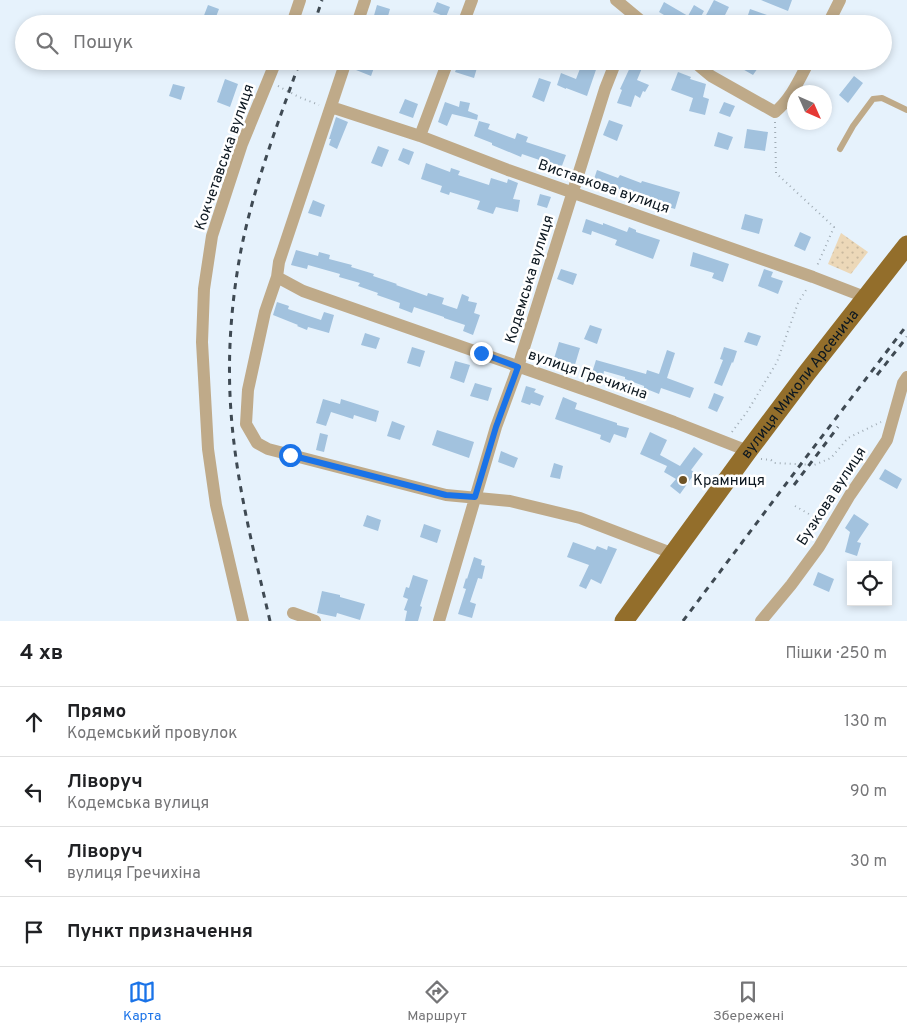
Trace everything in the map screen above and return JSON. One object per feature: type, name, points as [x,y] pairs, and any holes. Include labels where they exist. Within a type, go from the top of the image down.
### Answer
[{"type":"main road","name":"вулиця Миколи Арсенича","points":[[624,621],[753,454],[865,297],[907,245]]},
{"type":"street","points":[[295,15],[300,0]]},
{"type":"street","points":[[360,15],[365,0]]},
{"type":"street","points":[[466,15],[472,0]]},
{"type":"street","points":[[616,0],[631,15]]},
{"type":"street","points":[[832,15],[840,0]]},
{"type":"street","name":"Кокчетавська вулиця","points":[[243,621],[216,504],[208,449],[202,342],[204,289],[212,236],[242,144],[272,70]]},
{"type":"street","points":[[343,70],[279,262],[277,277],[265,312],[248,390],[246,424],[257,443],[268,449],[446,495],[510,501],[580,518],[674,554]]},
{"type":"street","points":[[420,136],[445,70]]},
{"type":"street","name":"Кодемська вулиця","points":[[439,621],[496,427],[518,367],[572,192],[612,70]]},
{"type":"street","points":[[704,70],[711,76],[775,112],[790,97],[805,70]]},
{"type":"street","name":"Виставкова вулиця","points":[[331,107],[420,136],[508,170],[865,297]]},
{"type":"street","name":"вулиця Гречихіна","points":[[277,277],[303,291],[656,415],[753,454]]},
{"type":"street","name":"Бузкова вулиця","points":[[761,621],[819,547],[850,495],[888,440],[903,383],[907,377]]},
{"type":"street","points":[[293,613],[315,621]]},
{"type":"lane","points":[[840,149],[853,126],[873,99],[882,98],[907,110]]},
{"type":"path","points":[[278,87],[321,106],[331,107]]},
{"type":"path","points":[[753,454],[772,460],[774,463],[814,465],[831,458],[848,438],[894,415]]},
{"type":"path","points":[[795,506],[832,527]]},
{"type":"shaded area","points":[[841,233],[868,252],[851,274],[828,264]]},
{"type":"building","points":[[714,0],[729,7],[725,15],[706,15]]},
{"type":"building","points":[[761,0],[792,0],[788,11]]},
{"type":"building","points":[[437,2],[450,7],[447,15],[433,12]]},
{"type":"building","points":[[664,2],[686,15],[664,15],[659,12]]},
{"type":"building","points":[[208,5],[219,9],[217,15],[204,15]]},
{"type":"building","points":[[377,5],[390,9],[388,15],[374,15]]},
{"type":"building","points":[[694,5],[704,11],[702,15],[689,15]]},
{"type":"building","points":[[750,9],[767,15],[748,15]]},
{"type":"building","points":[[356,70],[373,70],[371,76]]},
{"type":"building","points":[[456,70],[476,70],[474,78],[455,72]]},
{"type":"building","points":[[580,70],[596,70],[587,96],[557,85],[561,73],[576,79]]},
{"type":"building","points":[[629,70],[641,70],[637,80],[649,85],[645,92],[643,91],[640,98],[635,95],[631,107],[617,103],[622,90],[620,89]]},
{"type":"building","points":[[744,70],[756,70],[753,75]]},
{"type":"building","points":[[678,72],[691,77],[690,79],[706,84],[703,97],[709,99],[705,115],[689,111],[693,98],[671,90]]},
{"type":"building","points":[[854,76],[863,83],[848,103],[839,95]]},
{"type":"building","points":[[539,78],[551,82],[544,102],[532,97]]},
{"type":"building","points":[[225,79],[238,84],[230,107],[217,102]]},
{"type":"building","points":[[173,84],[185,87],[181,100],[169,96]]},
{"type":"building","points":[[405,99],[418,104],[413,118],[399,113]]},
{"type":"building","points":[[460,101],[470,103],[468,111],[478,115],[477,120],[452,114],[447,126],[438,122],[445,102],[459,107]]},
{"type":"building","points":[[724,102],[735,106],[730,117],[719,113]]},
{"type":"building","points":[[336,117],[348,122],[337,149],[329,145]]},
{"type":"building","points":[[609,120],[623,125],[617,141],[603,135]]},
{"type":"building","points":[[479,121],[490,124],[488,129],[515,139],[517,133],[528,137],[526,142],[566,155],[560,171],[550,167],[551,164],[522,154],[521,157],[474,136]]},
{"type":"building","points":[[747,129],[768,132],[765,151],[744,148]]},
{"type":"building","points":[[718,132],[733,137],[728,150],[714,146]]},
{"type":"building","points":[[378,146],[389,150],[382,167],[371,163]]},
{"type":"building","points":[[403,148],[414,152],[409,165],[398,160]]},
{"type":"building","points":[[426,163],[450,172],[451,168],[460,171],[458,175],[489,185],[491,178],[507,183],[508,179],[518,183],[513,199],[520,200],[518,212],[496,207],[493,214],[477,209],[480,201],[450,192],[449,195],[440,192],[442,186],[421,179]]},
{"type":"building","points":[[597,170],[618,178],[620,175],[641,183],[642,181],[680,192],[675,209],[594,179]]},
{"type":"building","points":[[540,194],[551,197],[547,208],[537,205]]},
{"type":"building","points":[[313,200],[325,205],[321,217],[308,213]]},
{"type":"building","points":[[745,214],[763,219],[759,234],[741,229]]},
{"type":"building","points":[[586,219],[627,232],[629,227],[636,230],[636,232],[660,240],[653,259],[615,245],[617,240],[592,231],[591,235],[582,232]]},
{"type":"building","points":[[800,232],[811,237],[805,251],[794,246]]},
{"type":"building","points":[[296,250],[318,256],[319,252],[330,255],[329,259],[352,265],[351,267],[374,274],[373,276],[396,285],[427,296],[428,293],[444,298],[442,304],[457,309],[462,294],[469,297],[468,301],[477,303],[474,313],[480,315],[473,335],[463,331],[465,325],[444,317],[414,307],[412,313],[399,308],[400,303],[358,286],[360,283],[339,277],[340,274],[308,265],[307,269],[291,265]]},
{"type":"building","points":[[693,252],[729,264],[723,282],[712,278],[714,273],[690,266]]},
{"type":"building","points":[[561,269],[577,274],[573,285],[557,279]]},
{"type":"building","points":[[764,269],[773,272],[771,277],[783,281],[778,294],[758,286]]},
{"type":"building","points":[[277,302],[289,306],[288,309],[321,320],[324,312],[334,315],[329,333],[308,327],[307,330],[273,315]]},
{"type":"building","points":[[590,325],[602,329],[597,344],[584,339]]},
{"type":"building","points":[[748,332],[761,336],[757,346],[744,342]]},
{"type":"building","points":[[365,333],[380,338],[376,349],[361,345]]},
{"type":"building","points":[[559,342],[580,348],[574,368],[553,362]]},
{"type":"building","points":[[412,347],[425,351],[420,367],[407,363]]},
{"type":"building","points":[[724,347],[737,351],[722,386],[714,383],[723,360],[720,359]]},
{"type":"building","points":[[667,350],[675,353],[667,378],[694,388],[690,398],[661,388],[659,394],[625,379],[625,377],[604,371],[603,376],[592,373],[596,360],[646,374],[647,370],[659,374]]},
{"type":"building","points":[[455,361],[470,365],[464,383],[450,378]]},
{"type":"building","points":[[475,383],[492,388],[488,401],[470,396]]},
{"type":"building","points":[[526,386],[536,389],[534,392],[544,396],[540,406],[521,402]]},
{"type":"building","points":[[714,393],[724,397],[717,412],[708,408]]},
{"type":"building","points":[[563,397],[577,403],[575,409],[629,428],[626,438],[614,434],[610,443],[600,439],[601,435],[555,419]]},
{"type":"building","points":[[323,399],[340,404],[341,399],[379,411],[376,422],[354,415],[353,419],[331,412],[326,426],[316,423]]},
{"type":"building","points":[[392,421],[405,426],[400,440],[387,436]]},
{"type":"building","points":[[437,430],[474,442],[469,458],[432,445]]},
{"type":"building","points":[[650,432],[667,440],[660,455],[680,466],[694,447],[703,454],[691,470],[695,473],[680,494],[670,486],[676,479],[664,472],[667,466],[640,454]]},
{"type":"building","points":[[320,433],[328,435],[324,452],[316,450]]},
{"type":"building","points":[[501,451],[518,458],[514,468],[498,462]]},
{"type":"building","points":[[554,463],[563,466],[560,479],[550,477]]},
{"type":"building","points":[[885,469],[902,479],[897,489],[879,479]]},
{"type":"building","points":[[854,514],[869,524],[857,542],[861,543],[857,556],[845,552],[850,532],[845,528]]},
{"type":"building","points":[[367,515],[381,520],[378,531],[363,526]]},
{"type":"building","points":[[424,524],[441,530],[437,543],[420,537]]},
{"type":"building","points":[[573,542],[595,550],[597,546],[607,550],[608,546],[617,549],[601,584],[591,579],[586,589],[579,586],[589,565],[567,557]]},
{"type":"building","points":[[474,557],[482,560],[481,565],[485,566],[482,579],[478,578],[470,602],[476,604],[472,618],[458,614],[466,589],[463,588]]},
{"type":"building","points":[[818,572],[834,579],[829,592],[813,585]]},
{"type":"building","points":[[413,575],[428,580],[420,606],[422,607],[418,621],[405,621],[407,611],[404,610],[408,599],[403,597],[406,587],[409,588]]},
{"type":"building","points":[[322,591],[365,604],[360,620],[337,613],[336,617],[317,613]]},
{"type":"railway","points":[[317,15],[322,0]]},
{"type":"railway","points":[[270,621],[246,517],[237,465],[233,439],[229,371],[232,310],[246,226],[267,154],[297,70]]},
{"type":"railway","points":[[683,621],[907,325]]},
{"type":"railway","points":[[877,375],[907,337]]},
{"type":"railway","points":[[794,485],[838,427]]},
{"type":"place","name":"Крамниця","points":[[683,480]]},
{"type":"route","points":[[290,455],[446,495],[475,497],[496,427],[518,367],[481,353]]}]
